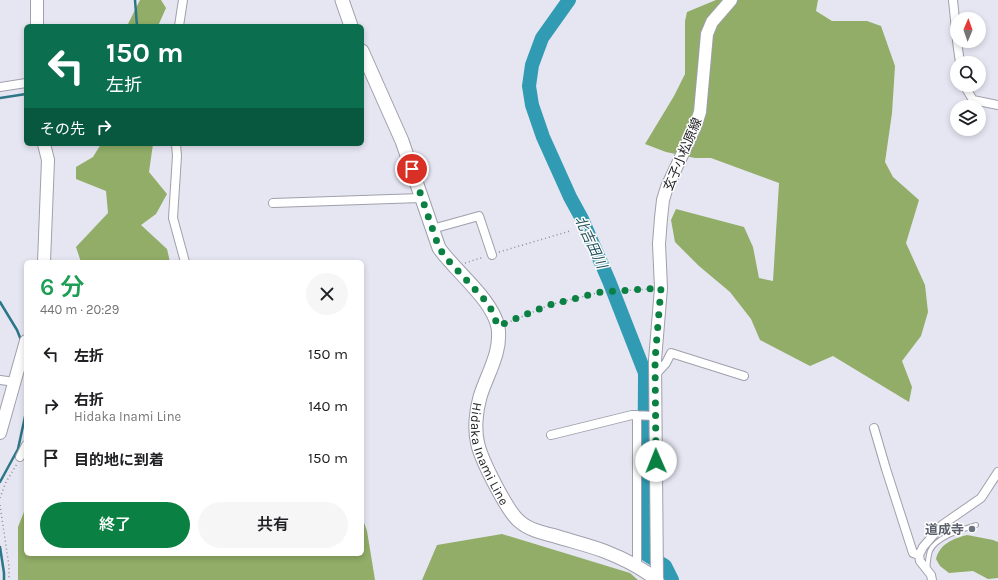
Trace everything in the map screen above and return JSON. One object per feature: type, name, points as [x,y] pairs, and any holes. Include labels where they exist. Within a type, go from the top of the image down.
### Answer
[{"type":"main road","points":[[37,0],[37,24]]},
{"type":"main road","points":[[342,0],[350,24]]},
{"type":"main road","name":"玄子小松原線","points":[[657,576],[655,360],[661,288],[659,244],[663,200],[667,187],[695,128],[700,112],[707,34],[712,22],[731,0]]},
{"type":"main road","name":"Hidaka Inami Line","points":[[364,56],[402,141],[439,248],[490,307],[498,326],[498,342],[496,352],[480,397],[476,420],[478,444],[509,510],[519,522],[532,530],[605,551],[657,576]]},
{"type":"main road","points":[[44,146],[48,160],[44,260]]},
{"type":"main road","points":[[0,433],[24,348]]},
{"type":"street","points":[[179,24],[183,0]]},
{"type":"street","points":[[952,0],[954,12]]},
{"type":"street","points":[[0,87],[24,83]]},
{"type":"street","points":[[968,92],[973,100],[998,104]]},
{"type":"street","points":[[176,146],[177,156],[173,218],[184,260]]},
{"type":"street","points":[[273,203],[421,198]]},
{"type":"street","points":[[432,229],[479,216],[492,255]]},
{"type":"street","points":[[655,375],[666,363],[671,354],[744,376]]},
{"type":"street","points":[[0,380],[15,382]]},
{"type":"street","points":[[551,435],[632,415],[655,416]]},
{"type":"street","points":[[637,415],[637,567]]},
{"type":"street","points":[[874,428],[913,552],[919,555]]},
{"type":"street","points":[[20,457],[24,450]]},
{"type":"street","points":[[932,580],[931,575],[920,561],[919,555],[923,547],[942,525],[981,498],[998,472]]},
{"type":"lane","points":[[927,570],[930,550],[936,543],[947,536],[976,525]]},
{"type":"path","points":[[454,266],[570,231]]},
{"type":"path","points":[[498,326],[549,305],[601,292],[661,288]]},
{"type":"path","points":[[0,498],[6,482],[20,457]]},
{"type":"path","points":[[0,505],[9,566],[9,580]]},
{"type":"green space","points":[[140,0],[161,0],[166,8],[159,24],[128,24]]},
{"type":"green space","points":[[716,0],[818,0],[816,11],[832,21],[867,21],[881,26],[895,66],[892,113],[885,162],[893,177],[919,200],[906,243],[925,285],[928,312],[921,336],[902,361],[912,387],[909,402],[833,356],[810,366],[760,340],[751,319],[730,292],[699,266],[675,242],[671,220],[676,209],[744,227],[753,247],[759,278],[773,281],[779,183],[711,158],[695,158],[666,152],[645,144],[674,96],[685,74],[685,21],[687,12]]},
{"type":"green space","points":[[100,146],[153,146],[149,172],[167,194],[156,214],[141,225],[167,249],[170,260],[80,260],[76,247],[108,213],[106,191],[76,179],[76,167],[93,157]]},
{"type":"green space","points":[[24,512],[24,556],[364,556],[364,523],[367,531],[375,580],[18,580],[18,527]]},
{"type":"green space","points":[[502,534],[630,573],[638,580],[422,580],[437,545]]},
{"type":"green space","points":[[967,535],[998,542],[998,578],[988,579],[973,571],[949,573],[940,566],[936,559],[940,549],[952,540]]},
{"type":"waterway","points":[[135,0],[137,24]]},
{"type":"waterway","name":"北吉田川","points":[[569,0],[542,38],[532,65],[529,86],[532,105],[543,137],[570,197],[582,219],[609,281],[645,373],[644,553],[665,566],[672,580]]},
{"type":"waterway","points":[[0,98],[24,94]]},
{"type":"waterway","points":[[0,302],[17,330],[21,340]]},
{"type":"waterway","points":[[0,482],[18,449],[24,421]]},
{"type":"waterway","points":[[0,547],[4,580]]},
{"type":"place","name":"道成寺","points":[[972,529]]},
{"type":"route","points":[[412,169],[439,248],[490,307],[498,326],[549,305],[601,292],[661,288],[655,360],[656,461]]}]
